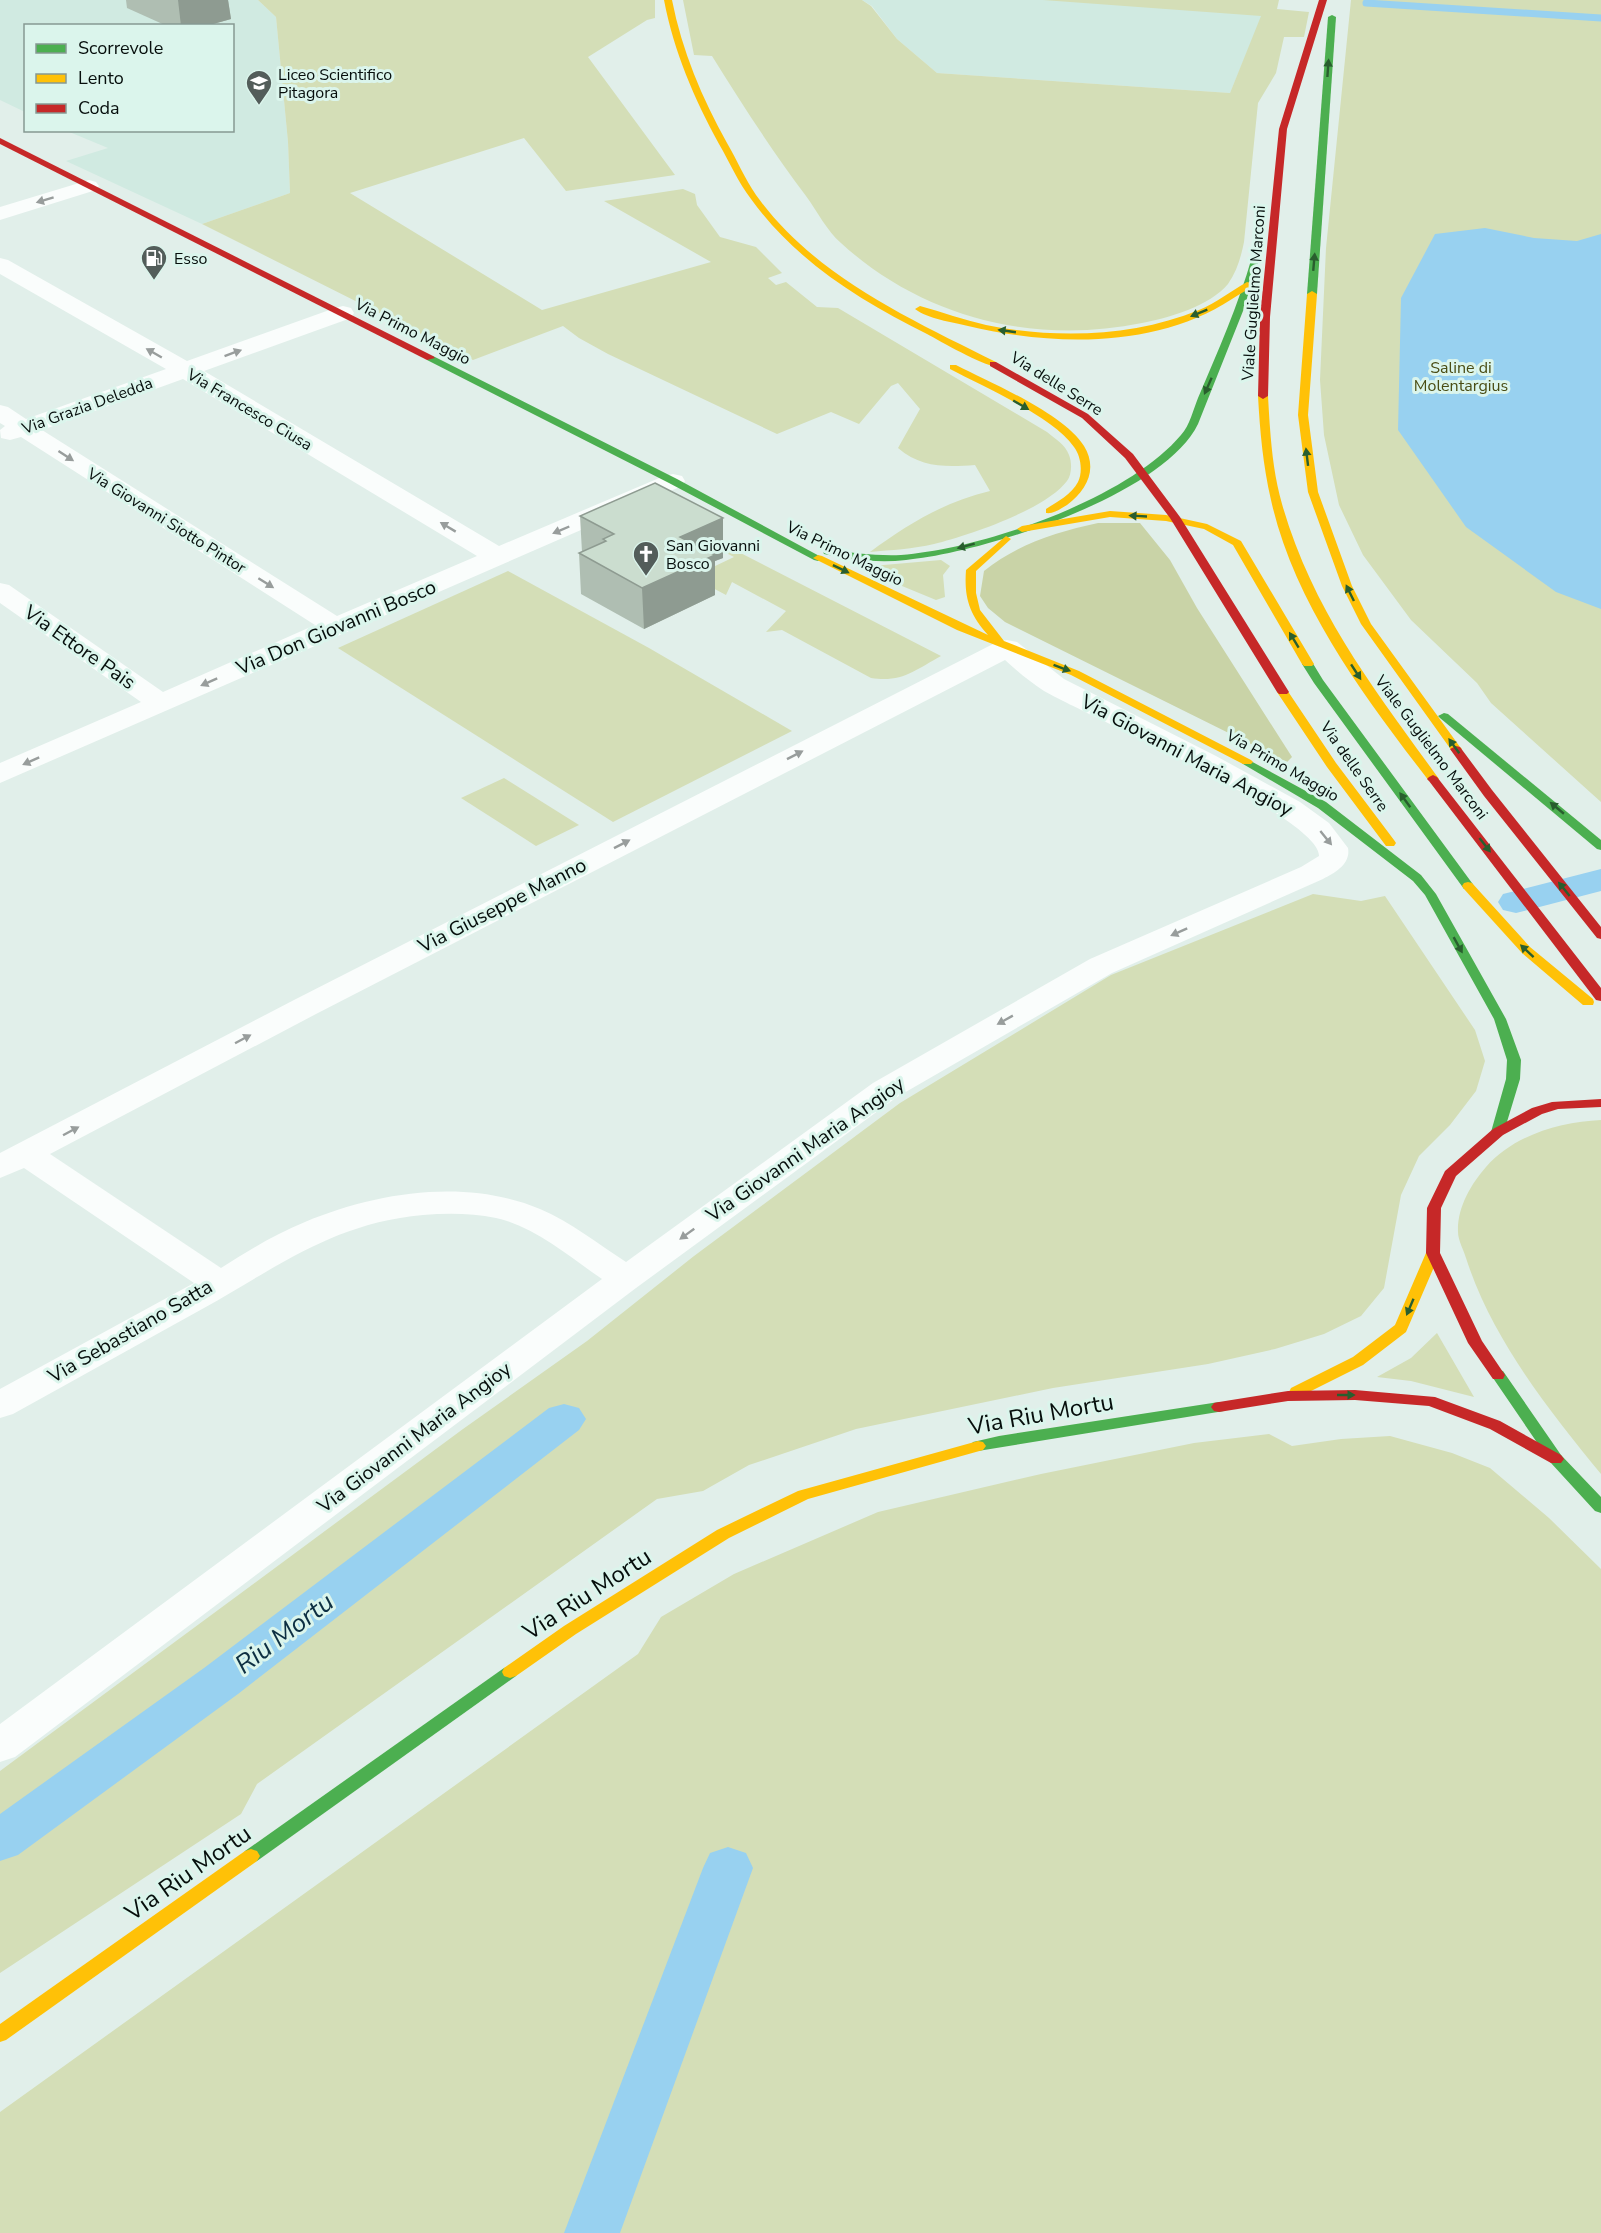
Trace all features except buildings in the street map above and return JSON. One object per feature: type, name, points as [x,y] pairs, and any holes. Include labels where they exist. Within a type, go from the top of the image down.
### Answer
[{"type":"main road","name":"Via delle Serre","points":[[668,0],[671,26],[686,69],[764,218],[792,243],[871,302],[1002,368],[1076,410],[1110,435],[1142,468],[1167,501],[1227,602],[1332,766],[1417,878]]},
{"type":"main road","name":"Viale Guglielmo Marconi","points":[[1323,0],[1283,129],[1265,317],[1263,407],[1269,471],[1282,527],[1298,568],[1327,627],[1392,726],[1449,799],[1597,1002]]},
{"type":"main road","name":"Viale Guglielmo Marconi","points":[[1333,0],[1303,415],[1313,492],[1347,586],[1366,624],[1488,794],[1601,934]]},
{"type":"main road","points":[[788,544],[860,559],[918,556],[966,547],[1084,506],[1133,479],[1164,457],[1185,438],[1250,284],[1283,129]]},
{"type":"main road","name":"Via Primo Maggio","points":[[5,148],[89,186],[343,314],[673,481],[788,544],[961,628],[1075,673],[1241,759],[1322,805],[1417,878],[1430,894],[1500,1019],[1514,1060],[1513,1079],[1498,1131]]},
{"type":"main road","points":[[764,218],[792,223],[801,229]]},
{"type":"main road","points":[[904,301],[924,311],[966,324],[1020,333],[1075,336],[1114,333],[1202,313],[1250,284]]},
{"type":"main road","points":[[937,358],[1056,426],[1077,445],[1085,467],[1085,474],[1080,484],[1065,501],[989,552],[971,570],[968,589],[972,612],[1007,648]]},
{"type":"main road","points":[[1022,529],[1110,514],[1155,517],[1207,527],[1237,543],[1318,681],[1471,890],[1526,950],[1597,1002]]},
{"type":"main road","points":[[1416,695],[1477,741],[1601,846]]},
{"type":"main road","points":[[1430,894],[1460,921]]},
{"type":"main road","points":[[1519,963],[1597,1002]]},
{"type":"main road","points":[[1601,1103],[1557,1105],[1537,1111],[1498,1131],[1450,1174],[1434,1208],[1433,1253],[1475,1343],[1556,1459],[1601,1507]]},
{"type":"main road","name":"Via Riu Mortu","points":[[1288,1396],[1358,1361],[1401,1328],[1433,1253]]},
{"type":"main road","name":"Via Riu Mortu","points":[[0,2034],[570,1630],[723,1534],[803,1495],[865,1476],[999,1441],[1288,1396],[1355,1395],[1430,1401],[1495,1425],[1556,1459]]},
{"type":"street","points":[[0,214],[89,186]]},
{"type":"street","name":"Via Francesco Ciusa","points":[[0,265],[185,370],[498,557]]},
{"type":"street","name":"Via Grazia Deledda","points":[[0,437],[343,314]]},
{"type":"street","name":"Via Giovanni Siotto Pintor","points":[[0,411],[69,459],[335,626]]},
{"type":"street","name":"Via Don Giovanni Bosco","points":[[0,774],[335,626],[673,481]]},
{"type":"street","name":"Via Ettore Pais","points":[[0,591],[160,703]]},
{"type":"street","name":"Via Giuseppe Manno","points":[[13,1160],[305,1007],[1007,648]]},
{"type":"street","name":"Via Giovanni Maria Angioy","points":[[0,1746],[623,1280],[885,1090],[1101,966],[1312,873],[1334,857],[1334,849],[1329,839],[1282,802],[1053,684],[1007,648]]},
{"type":"street","name":"Via Sebastiano Satta","points":[[13,1160],[220,1284]]},
{"type":"street","points":[[220,1284],[292,1241],[332,1224],[378,1211],[435,1204],[503,1208],[527,1216],[606,1265],[623,1280]]},
{"type":"street","name":"Via Sebastiano Satta","points":[[0,1405],[220,1284]]},
{"type":"shaded area","name":"Liceo Scientifico Pitagora","points":[[0,0],[258,0],[276,17],[288,142],[290,193],[202,224],[66,161],[108,148],[69,132],[234,132],[234,24],[24,24],[24,112],[0,100]]},
{"type":"shaded area","points":[[862,0],[1272,0],[1262,16],[1230,93],[937,73],[897,39],[872,6]]},
{"type":"green space","points":[[258,0],[655,0],[655,18],[647,20],[588,57],[675,175],[566,191],[524,138],[350,193],[542,310],[711,262],[604,201],[683,189],[695,194],[697,205],[720,237],[756,247],[782,273],[768,278],[776,285],[786,282],[817,307],[838,308],[1047,432],[1067,451],[1071,465],[1069,478],[1056,492],[1042,502],[986,528],[926,546],[870,552],[927,515],[957,501],[990,491],[975,465],[934,465],[907,455],[898,448],[920,409],[898,383],[891,386],[859,424],[831,412],[777,434],[608,354],[563,326],[473,360],[202,224],[290,193],[288,142],[276,17]]},
{"type":"green space","points":[[683,0],[862,0],[871,6],[897,39],[937,73],[1230,93],[1261,16],[1043,0],[1279,0],[1277,9],[1309,12],[1304,37],[1284,37],[1276,73],[1258,103],[1244,242],[1238,264],[1228,284],[1211,299],[1200,305],[1164,318],[1101,329],[1061,330],[1021,327],[982,319],[944,307],[907,290],[873,269],[841,243],[827,227],[769,145],[712,56],[694,55]]},
{"type":"green space","name":"Saline di Molentargius","points":[[1351,0],[1601,0],[1601,802],[1491,703],[1477,683],[1411,620],[1363,555],[1339,505],[1324,435],[1320,380],[1326,248]]},
{"type":"green space","points":[[658,518],[684,524],[941,656],[900,677],[871,678],[782,630],[766,632],[786,611],[732,582],[726,595],[692,577],[734,557]]},
{"type":"green space","points":[[1098,523],[1140,523],[1170,560],[1197,608],[1292,757],[1287,762],[1005,622],[988,608],[980,596],[984,571],[1010,553],[1038,540]]},
{"type":"green space","points":[[941,560],[950,566],[943,575],[945,597],[936,600],[868,572],[872,566]]},
{"type":"green space","points":[[508,571],[649,648],[792,731],[613,822],[338,648]]},
{"type":"green space","points":[[504,778],[579,825],[536,846],[461,798]]},
{"type":"green space","points":[[1313,894],[1361,901],[1385,896],[1475,1030],[1485,1061],[1476,1091],[1450,1125],[1419,1156],[1401,1195],[1384,1288],[1361,1316],[1324,1334],[1275,1349],[1208,1364],[1053,1388],[856,1429],[749,1465],[703,1491],[657,1499],[257,1784],[241,1814],[0,1973],[0,1771],[463,1429],[587,1341],[694,1256],[900,1103],[1111,975]]},
{"type":"green space","points":[[1601,1120],[1601,1474],[1561,1424],[1506,1345],[1477,1288],[1460,1242],[1458,1223],[1462,1205],[1480,1174],[1510,1146],[1554,1127]]},
{"type":"green space","points":[[1437,1333],[1474,1397],[1411,1381],[1377,1377],[1411,1358]]},
{"type":"green space","points":[[1269,1434],[1292,1446],[1341,1439],[1390,1436],[1452,1453],[1490,1468],[1549,1518],[1601,1569],[1601,2233],[0,2233],[0,2112],[638,1654],[661,1617],[734,1574],[878,1512],[1041,1474],[1194,1443]]},
{"type":"water","points":[[1485,228],[1534,238],[1577,241],[1601,234],[1601,609],[1556,592],[1466,527],[1398,430],[1401,298],[1435,234]]},
{"type":"waterway","points":[[1366,3],[1601,18]]},
{"type":"waterway","name":"Riu Mortu","points":[[1516,902],[1601,880]]},
{"type":"waterway","name":"Riu Mortu","points":[[0,1841],[221,1681],[564,1419]]},
{"type":"waterway","points":[[592,2233],[728,1868]]},
{"type":"traffic: fast","points":[[1312,294],[1332,17]]},
{"type":"traffic: fast","points":[[828,552],[868,558],[899,558],[978,544],[1057,517],[1130,481],[1160,460],[1184,438],[1190,429],[1239,311],[1256,257]]},
{"type":"traffic: fast","points":[[430,358],[673,481],[818,558]]},
{"type":"traffic: fast","points":[[1308,664],[1318,681],[1468,886]]},
{"type":"traffic: fast","points":[[1444,716],[1601,846]]},
{"type":"traffic: fast","points":[[1247,762],[1322,805],[1417,878],[1430,894],[1500,1019],[1514,1060],[1513,1079],[1498,1132]]},
{"type":"traffic: fast","points":[[1498,1375],[1556,1459],[1601,1507]]},
{"type":"traffic: fast","points":[[978,1446],[1219,1407]]},
{"type":"traffic: fast","points":[[251,1856],[510,1672]]},
{"type":"traffic: slow","points":[[668,0],[681,53],[702,103],[745,184],[779,228],[805,253],[864,295],[895,314],[993,364]]},
{"type":"traffic: slow","points":[[920,309],[988,328],[1062,336],[1099,335],[1135,332],[1170,324],[1203,312],[1250,284]]},
{"type":"traffic: slow","points":[[1312,294],[1303,415],[1313,492],[1347,586],[1366,624],[1456,749]]},
{"type":"traffic: slow","points":[[953,367],[1038,412],[1068,434],[1078,445],[1085,464],[1083,482],[1071,496],[1050,511]]},
{"type":"traffic: slow","points":[[1263,396],[1266,450],[1276,503],[1293,553],[1315,601],[1341,648],[1370,693],[1433,779]]},
{"type":"traffic: slow","points":[[1022,529],[1110,514],[1166,518],[1207,527],[1237,543],[1308,664]]},
{"type":"traffic: slow","points":[[999,640],[974,610],[970,583],[971,570],[1006,539]]},
{"type":"traffic: slow","points":[[818,558],[961,628],[1075,673],[1247,762]]},
{"type":"traffic: slow","points":[[1283,692],[1331,765],[1390,843]]},
{"type":"traffic: slow","points":[[1468,886],[1526,950],[1588,1002]]},
{"type":"traffic: slow","points":[[1296,1392],[1358,1361],[1401,1328],[1433,1253]]},
{"type":"traffic: slow","points":[[510,1672],[570,1630],[723,1534],[803,1495],[978,1446]]},
{"type":"traffic: slow","points":[[0,2034],[251,1856]]},
{"type":"traffic: jam","points":[[1263,396],[1265,317],[1283,129],[1323,0]]},
{"type":"traffic: jam","points":[[0,141],[430,358]]},
{"type":"traffic: jam","points":[[993,364],[1085,416],[1129,456],[1175,517],[1283,692]]},
{"type":"traffic: jam","points":[[1456,749],[1488,793],[1601,935]]},
{"type":"traffic: jam","points":[[1433,779],[1601,997]]},
{"type":"traffic: jam","points":[[1498,1375],[1475,1343],[1433,1253],[1434,1208],[1450,1174],[1498,1132],[1537,1111],[1557,1105],[1601,1103]]},
{"type":"traffic: jam","points":[[1219,1407],[1288,1396],[1355,1395],[1430,1401],[1495,1425],[1556,1459]]},
{"type":"place","name":"Liceo Scientifico Pitagora","points":[[259,106]]},
{"type":"place","name":"Esso","points":[[154,281]]},
{"type":"place","name":"San Giovanni Bosco","points":[[646,577]]}]
